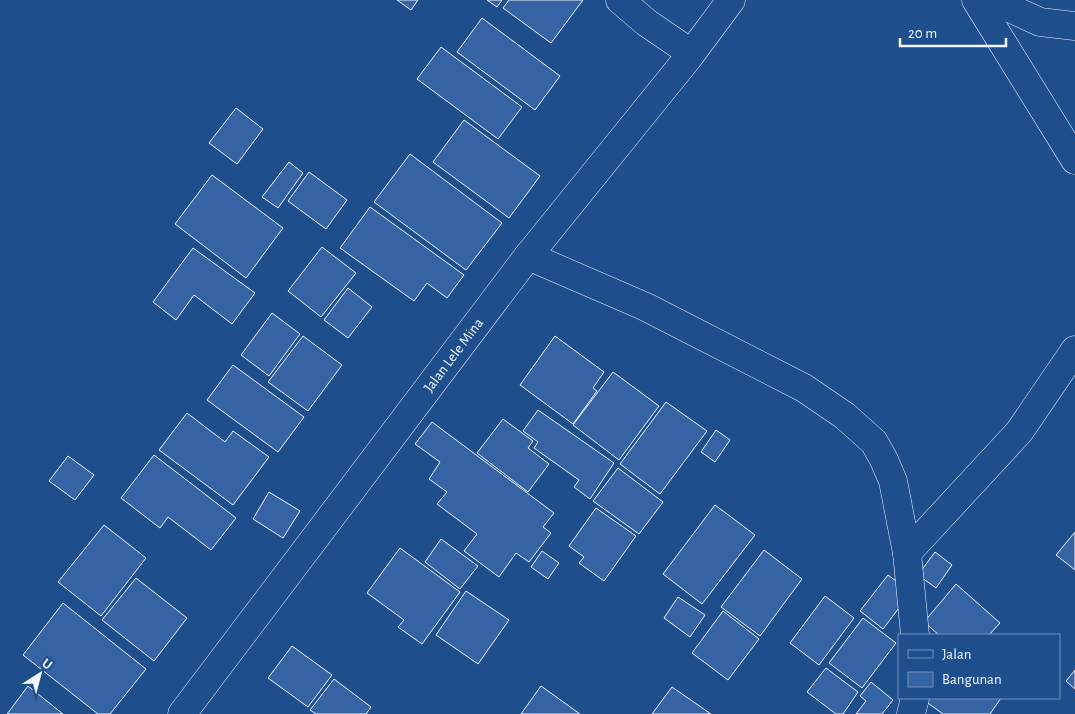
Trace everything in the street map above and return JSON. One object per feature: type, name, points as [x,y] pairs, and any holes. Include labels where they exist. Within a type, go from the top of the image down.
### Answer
[{"type":"street","points":[[620,0],[647,23],[691,53]]},
{"type":"street","name":"Jalan Lele Mina","points":[[182,714],[528,256],[691,53],[731,0]]},
{"type":"street","points":[[976,0],[1075,160]]},
{"type":"street","points":[[992,0],[1040,22],[1075,26]]},
{"type":"street","points":[[528,256],[646,307],[804,388],[846,416],[874,442],[893,481],[908,553],[915,634]]},
{"type":"street","points":[[908,553],[1019,432],[1075,350]]},
{"type":"street","points":[[911,714],[915,699]]},
{"type":"building","points":[[397,0],[418,0],[411,10]]},
{"type":"building","points":[[487,0],[502,0],[497,7]]},
{"type":"building","points":[[509,0],[583,0],[551,43],[503,8]]},
{"type":"building","points":[[482,18],[560,76],[535,110],[457,52]]},
{"type":"building","points":[[441,47],[522,107],[498,139],[417,79]]},
{"type":"building","points":[[236,108],[263,129],[237,164],[209,143]]},
{"type":"building","points":[[464,120],[540,176],[509,218],[433,162]]},
{"type":"building","points":[[410,154],[502,223],[466,270],[374,202]]},
{"type":"building","points":[[289,162],[303,173],[278,208],[262,197]]},
{"type":"building","points":[[309,172],[347,200],[326,229],[288,201]]},
{"type":"building","points":[[212,175],[283,228],[246,278],[175,224]]},
{"type":"building","points":[[370,207],[464,275],[447,298],[427,283],[414,301],[340,248]]},
{"type":"building","points":[[322,247],[356,273],[321,317],[288,291]]},
{"type":"building","points":[[193,248],[255,293],[232,324],[194,295],[176,320],[153,302]]},
{"type":"building","points":[[348,288],[372,307],[348,338],[324,320]]},
{"type":"building","points":[[272,313],[300,334],[269,376],[241,355]]},
{"type":"building","points":[[303,336],[342,365],[308,411],[268,382]]},
{"type":"building","points":[[555,336],[604,372],[593,388],[597,391],[573,424],[520,385]]},
{"type":"building","points":[[233,365],[304,417],[278,452],[207,400]]},
{"type":"building","points":[[613,372],[659,406],[619,460],[573,425]]},
{"type":"building","points":[[666,402],[707,431],[660,494],[620,464]]},
{"type":"building","points":[[538,410],[614,463],[590,499],[574,487],[579,480],[534,448],[538,442],[523,431]]},
{"type":"building","points":[[187,413],[225,442],[233,431],[269,457],[233,505],[159,450]]},
{"type":"building","points":[[503,419],[533,441],[528,448],[549,464],[528,492],[477,453]]},
{"type":"building","points":[[432,422],[554,513],[543,527],[551,533],[529,562],[516,553],[499,577],[464,551],[477,534],[437,504],[447,492],[429,479],[440,462],[415,444]]},
{"type":"building","points":[[716,430],[730,440],[715,462],[701,452]]},
{"type":"building","points":[[154,455],[236,518],[211,550],[168,517],[160,528],[121,498]]},
{"type":"building","points":[[68,456],[94,475],[75,500],[49,481]]},
{"type":"building","points":[[618,468],[663,502],[639,534],[593,501]]},
{"type":"building","points":[[269,492],[300,511],[283,538],[253,519]]},
{"type":"building","points":[[715,505],[755,535],[702,604],[663,574]]},
{"type":"building","points":[[596,508],[636,536],[604,581],[579,563],[584,557],[569,546]]},
{"type":"building","points":[[104,525],[146,558],[101,616],[58,582]]},
{"type":"building","points":[[1075,532],[1075,570],[1056,555]]},
{"type":"building","points":[[441,539],[478,566],[460,589],[425,562]]},
{"type":"building","points":[[400,548],[460,592],[422,644],[398,627],[404,620],[367,593]]},
{"type":"building","points":[[764,550],[802,579],[760,636],[721,607]]},
{"type":"building","points":[[542,551],[559,563],[548,579],[531,567]]},
{"type":"building","points":[[935,552],[952,565],[936,588],[918,575]]},
{"type":"building","points":[[888,575],[911,592],[883,629],[860,611]]},
{"type":"building","points":[[136,578],[187,618],[154,661],[102,620]]},
{"type":"building","points":[[956,584],[1000,623],[990,634],[938,634],[924,622]]},
{"type":"building","points":[[466,591],[509,620],[478,664],[436,635]]},
{"type":"building","points":[[825,596],[854,618],[819,665],[790,643]]},
{"type":"building","points":[[678,597],[705,615],[690,637],[664,618]]},
{"type":"building","points":[[63,603],[146,669],[110,714],[98,714],[23,655]]},
{"type":"building","points":[[723,611],[759,639],[728,680],[692,653]]},
{"type":"building","points":[[863,618],[896,643],[862,688],[829,663]]},
{"type":"building","points":[[292,646],[332,675],[308,707],[268,678]]},
{"type":"building","points":[[826,668],[858,692],[843,714],[836,714],[807,692]]},
{"type":"building","points":[[1075,670],[1075,689],[1066,681]]},
{"type":"building","points":[[334,679],[371,707],[366,714],[316,714],[310,710]]},
{"type":"building","points":[[871,682],[893,700],[882,714],[856,714],[866,701],[860,696]]},
{"type":"building","points":[[28,686],[63,714],[7,714]]},
{"type":"building","points":[[541,686],[580,714],[521,714]]},
{"type":"building","points":[[672,687],[711,714],[652,714]]},
{"type":"building","points":[[926,699],[1000,699],[990,714],[943,714],[925,701]]}]
